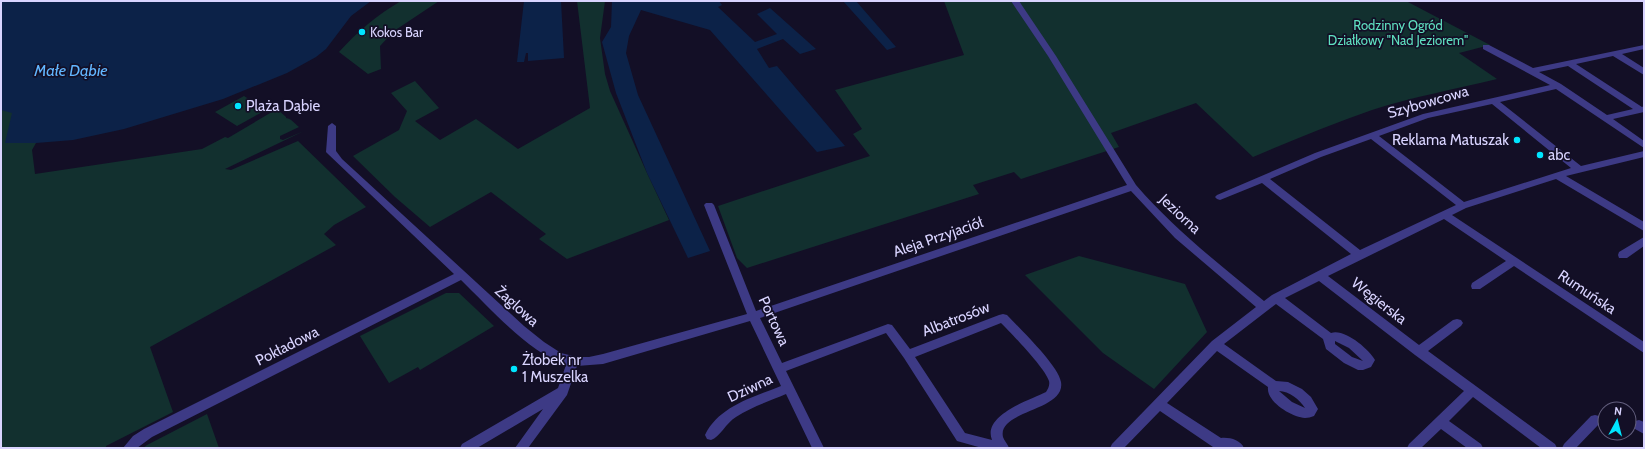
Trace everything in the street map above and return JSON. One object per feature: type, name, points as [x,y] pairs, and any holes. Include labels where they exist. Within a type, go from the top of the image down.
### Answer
[{"type":"street","name":"Jeziorna","points":[[1015,1],[1098,126],[1133,186],[1146,203],[1174,231],[1263,306]]},
{"type":"street","points":[[1486,47],[1558,86],[1644,145]]},
{"type":"street","points":[[1532,71],[1644,47]]},
{"type":"street","points":[[1614,53],[1644,72]]},
{"type":"street","points":[[1569,63],[1643,110]]},
{"type":"street","name":"Szybowcowa","points":[[1220,197],[1318,155],[1426,116],[1558,86]]},
{"type":"street","points":[[1494,101],[1578,169]]},
{"type":"street","points":[[1606,118],[1643,110]]},
{"type":"street","name":"Żaglowa","points":[[332,126],[330,152],[520,329],[550,354],[560,359],[572,362],[589,362],[603,359],[753,316]]},
{"type":"street","name":"Szybowcowa","points":[[1371,135],[1464,206]]},
{"type":"street","points":[[1116,448],[1216,344],[1263,306],[1276,298],[1359,255],[1464,206],[1557,175],[1644,154]]},
{"type":"street","points":[[1557,175],[1644,227]]},
{"type":"street","points":[[1264,179],[1359,255]]},
{"type":"street","name":"Aleja Przyjaciół","points":[[753,316],[1133,186]]},
{"type":"street","name":"Portowa","points":[[709,205],[753,316],[818,448]]},
{"type":"street","name":"Rumuńska","points":[[1445,215],[1644,348]]},
{"type":"street","points":[[1623,255],[1644,241]]},
{"type":"street","points":[[1476,286],[1514,261]]},
{"type":"street","name":"Pokładowa","points":[[129,448],[137,440],[148,433],[462,275]]},
{"type":"street","name":"Węgierska","points":[[1320,276],[1419,352],[1551,448]]},
{"type":"street","points":[[1276,298],[1330,338]]},
{"type":"street","name":"Albatrosów","points":[[908,355],[1003,318],[1042,362],[1055,382],[1050,396],[1006,417],[1003,420],[997,434],[998,442],[1003,448]]},
{"type":"street","points":[[1419,352],[1457,323]]},
{"type":"street","name":"Albatrosów","points":[[779,369],[888,328],[908,355],[957,432],[962,437],[1003,448]]},
{"type":"street","points":[[1216,344],[1275,386]]},
{"type":"street","points":[[521,448],[563,391],[572,362]]},
{"type":"street","name":"Dziwna","points":[[711,435],[723,419],[733,412],[788,388]]},
{"type":"street","points":[[466,448],[563,391]]},
{"type":"street","points":[[1413,448],[1472,391]]},
{"type":"street","points":[[1158,403],[1220,447],[1228,443],[1238,448]]},
{"type":"street","points":[[1568,448],[1595,420]]},
{"type":"street","points":[[1441,422],[1477,448]]},
{"type":"green space","points":[[401,1],[439,1],[394,31],[380,46],[381,69],[368,74],[339,52],[368,24]]},
{"type":"green space","points":[[577,1],[605,1],[600,38],[605,74],[610,91],[669,220],[567,259],[539,239],[546,234],[491,192],[430,227],[395,197],[353,156],[399,130],[407,111],[391,93],[415,81],[439,108],[415,121],[440,140],[476,119],[518,149],[590,108]]},
{"type":"green space","name":"Rodzinny Ogród Działkowy \"Nad Jeziorem\"","points":[[944,1],[1406,1],[1490,45],[1459,53],[1497,79],[1387,105],[1312,132],[1253,157],[1196,103],[1111,133],[1119,147],[1021,179],[1014,172],[973,185],[979,194],[747,268],[737,258],[718,206],[870,156],[853,134],[862,129],[835,90],[964,55]]},
{"type":"green space","points":[[1,94],[36,143],[32,150],[35,174],[202,149],[225,137],[228,138],[277,109],[286,118],[291,120],[299,127],[280,136],[280,139],[283,140],[304,131],[225,169],[231,170],[298,141],[366,207],[334,225],[324,234],[336,245],[150,347],[173,412],[106,446],[106,448],[1,448]]},
{"type":"green space","points":[[244,96],[266,110],[237,126],[215,112]]},
{"type":"green space","points":[[1079,256],[1185,284],[1207,332],[1154,389],[1103,353],[1025,275]]},
{"type":"green space","points":[[446,293],[459,293],[494,326],[420,370],[418,367],[389,383],[360,336]]},
{"type":"green space","points":[[207,414],[219,448],[143,448],[147,445]]},
{"type":"water","name":"Małe Dąbie","points":[[1,1],[371,1],[351,16],[326,49],[316,57],[287,73],[223,99],[124,129],[73,140],[36,143],[5,143],[12,113],[1,110]]},
{"type":"water","points":[[524,1],[561,1],[564,58],[528,61],[528,53],[526,53],[524,62],[517,62]]},
{"type":"water","points":[[612,1],[719,1],[722,5],[718,7],[755,42],[777,34],[757,14],[770,8],[816,49],[800,54],[783,39],[757,49],[769,68],[777,66],[845,146],[817,152],[710,30],[641,10],[629,36],[626,53],[638,95],[710,251],[688,258],[647,173],[616,93],[602,42],[611,27]]},
{"type":"water","points":[[843,1],[856,1],[896,47],[887,50]]},
{"type":"place","name":"Kokos Bar","points":[[362,32]]},
{"type":"place","name":"Plaża Dąbie","points":[[238,106]]},
{"type":"place","name":"Reklama Matuszak","points":[[1517,140]]},
{"type":"place","name":"abc","points":[[1540,155]]},
{"type":"place","name":"Żłobek nr 1 Muszelka","points":[[514,369]]}]
